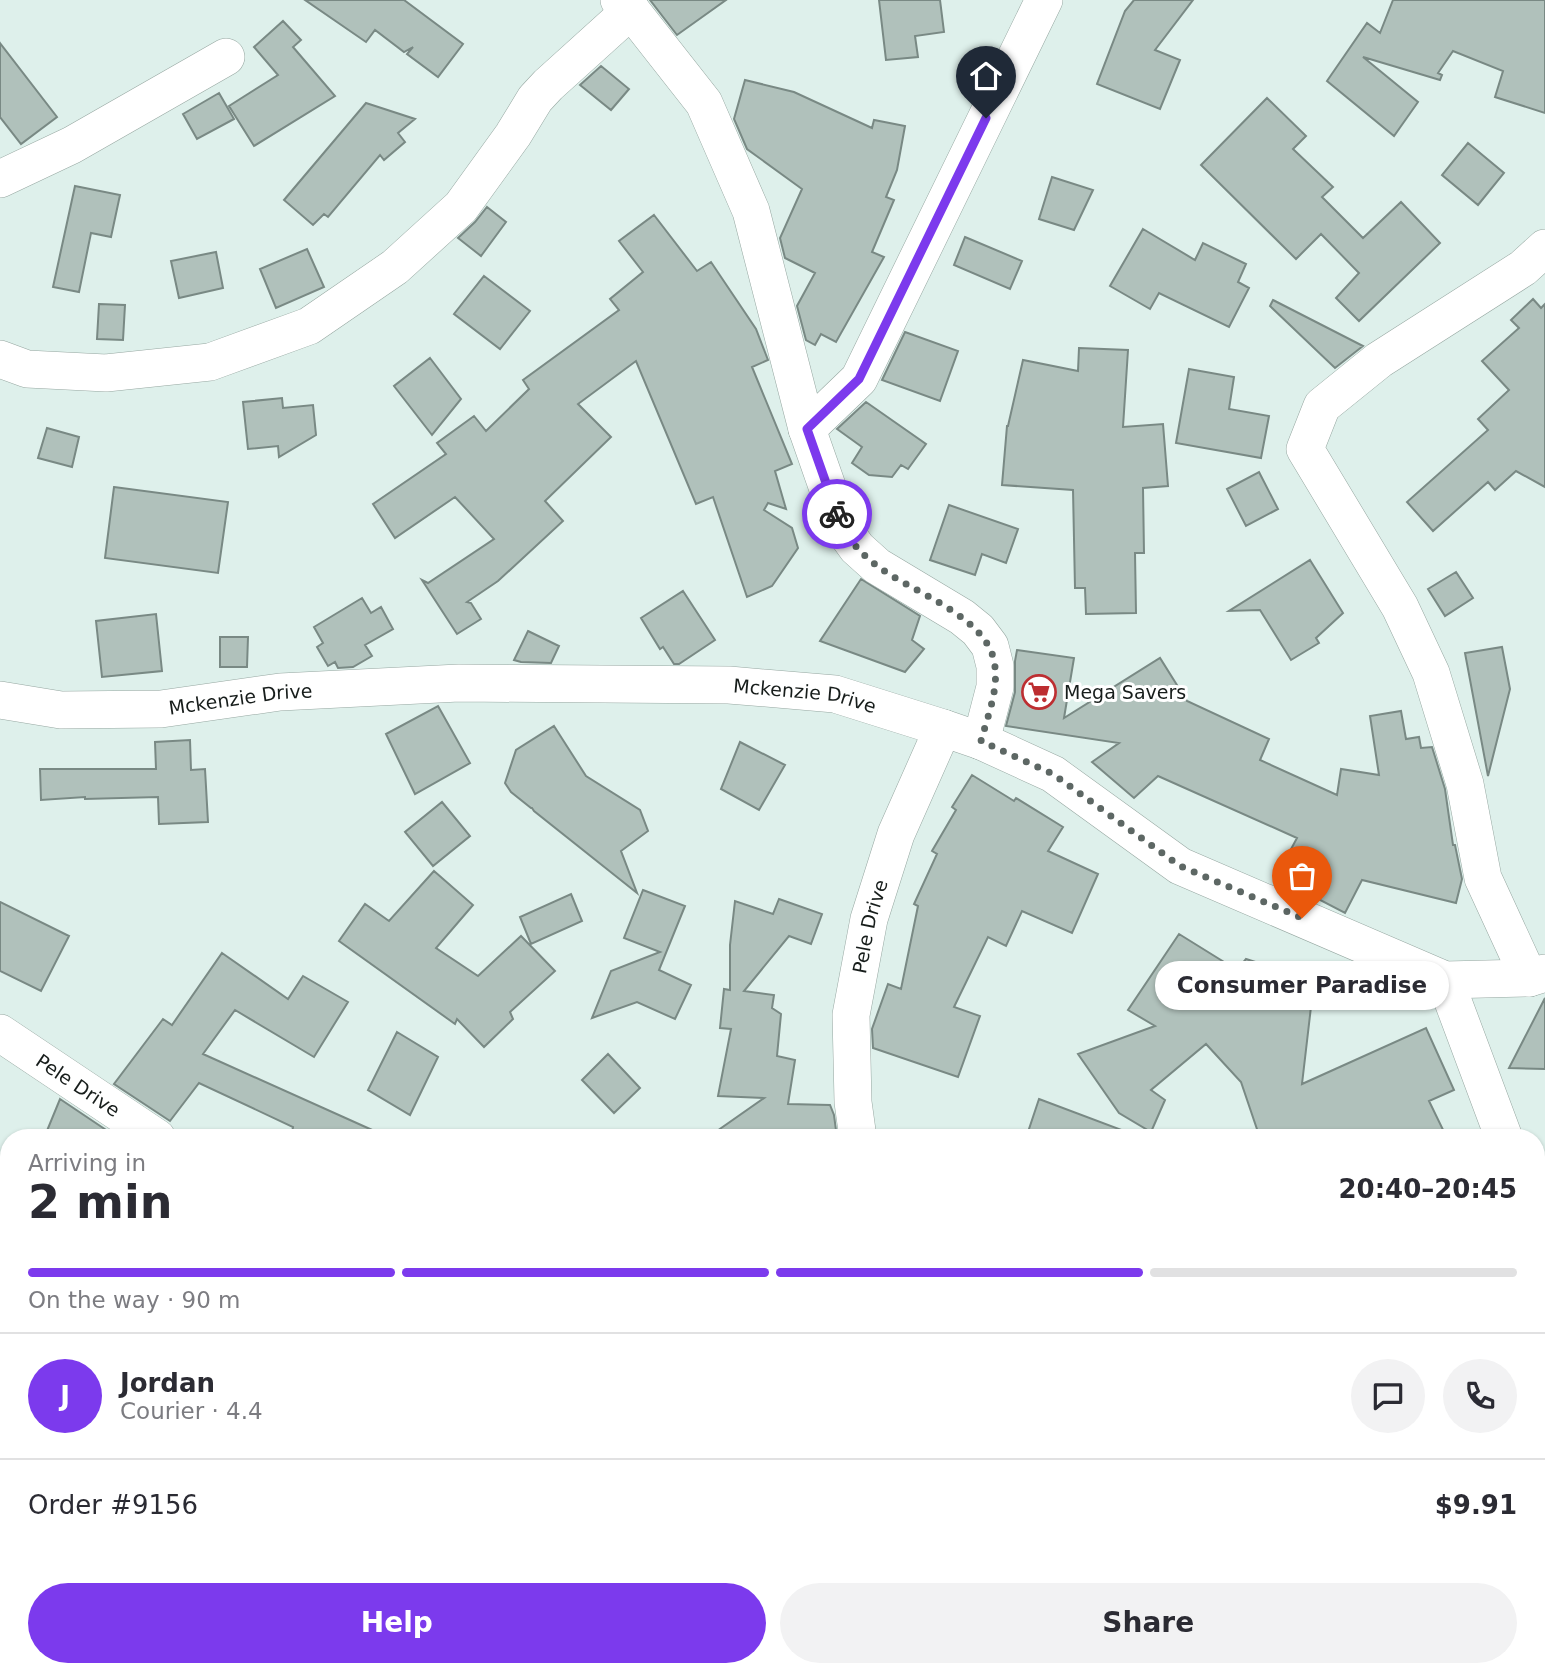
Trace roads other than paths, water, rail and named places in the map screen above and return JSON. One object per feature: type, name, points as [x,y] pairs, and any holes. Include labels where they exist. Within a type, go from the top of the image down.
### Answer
[{"type":"street","points":[[807,429],[859,379],[1044,0]]},
{"type":"street","points":[[0,359],[27,369],[106,373],[210,362],[309,326],[395,267],[461,207],[513,135],[535,99],[625,5],[704,103],[751,211],[807,429],[841,526],[857,548],[877,566],[962,617],[978,630],[990,646],[995,666],[995,687],[981,741]]},
{"type":"street","points":[[0,179],[72,145],[226,57]]},
{"type":"street","points":[[1537,975],[1483,878],[1465,784],[1431,673],[1401,607],[1305,449],[1322,406],[1379,360],[1523,268],[1545,248]]},
{"type":"street","name":"Mckenzie Drive","points":[[0,700],[61,710],[161,709],[280,692],[459,683],[729,685],[835,694],[981,741],[1053,774],[1180,866],[1445,980],[1537,975]]},
{"type":"street","name":"Pele Drive","points":[[857,1129],[853,1101],[850,1015],[869,919],[896,834],[943,728]]},
{"type":"street","points":[[1445,980],[1500,1129]]},
{"type":"street","name":"Pele Drive","points":[[0,1034],[143,1129]]},
{"type":"place","name":"Mega Savers","points":[[1039,692]]},
{"type":"place","name":"Consumer Paradise","points":[[1302,918]]}]
